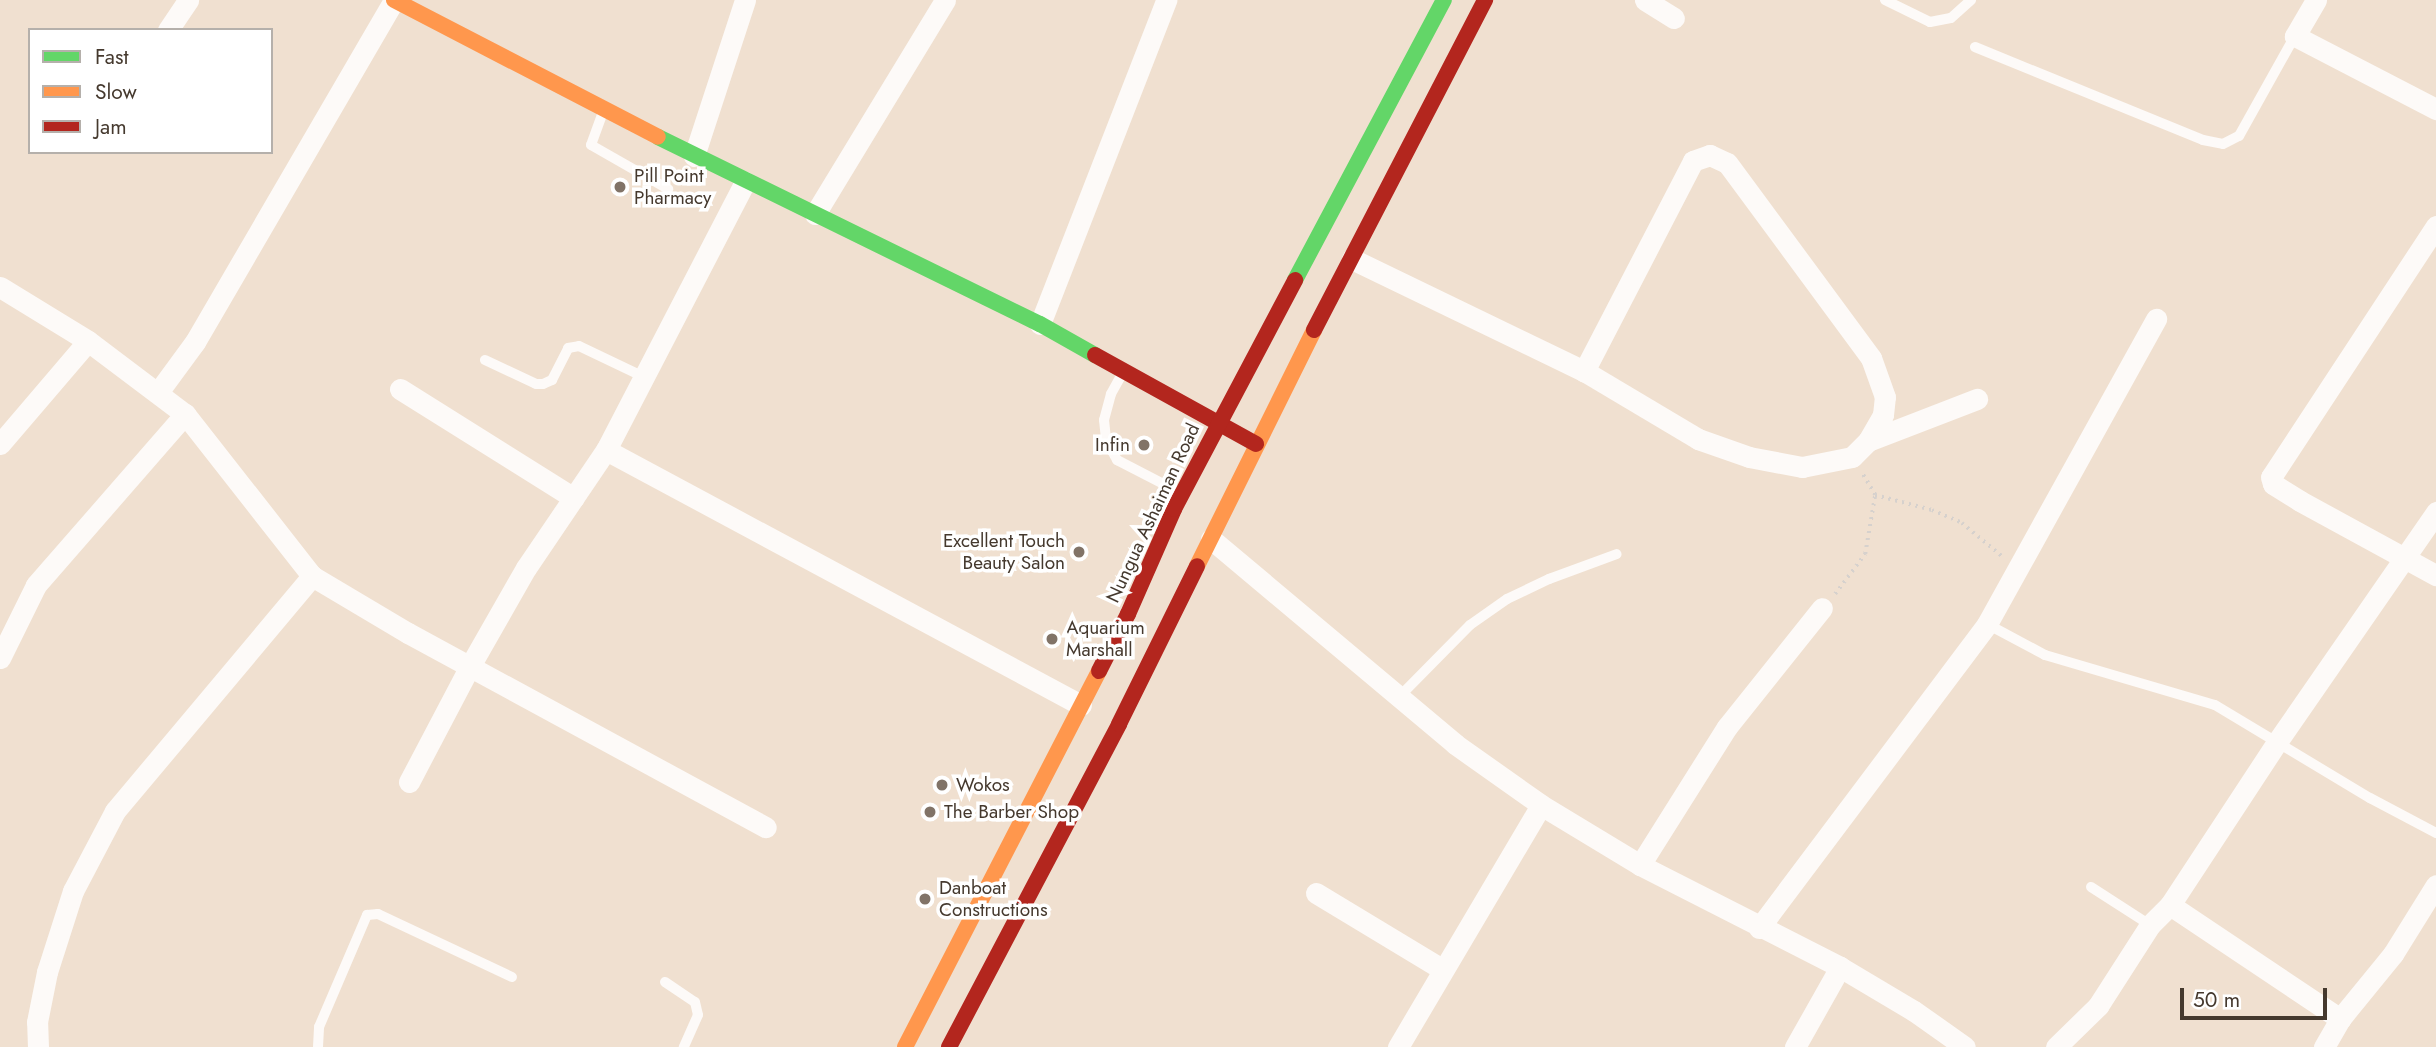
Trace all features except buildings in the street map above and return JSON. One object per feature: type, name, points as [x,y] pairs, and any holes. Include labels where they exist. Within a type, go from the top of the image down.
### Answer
[{"type":"main road","points":[[394,0],[745,182],[1040,324],[1256,444]]},
{"type":"main road","name":"Nungua Ashaiman Road","points":[[905,1047],[1128,614],[1182,494],[1444,0]]},
{"type":"main road","points":[[949,1047],[1119,724],[1256,444],[1485,0]]},
{"type":"street","points":[[169,28],[188,0]]},
{"type":"street","points":[[159,391],[195,342],[394,0]]},
{"type":"street","points":[[694,156],[746,0]]},
{"type":"street","points":[[816,214],[945,0]]},
{"type":"street","points":[[1040,324],[1166,0]]},
{"type":"street","points":[[1645,0],[1674,18]]},
{"type":"street","points":[[2316,0],[2295,36],[2436,109]]},
{"type":"street","points":[[1352,259],[1584,371],[1698,439],[1749,457],[1802,467],[1852,457],[1868,441],[1883,415],[1885,397],[1871,358],[1727,163],[1710,155],[1693,161],[1584,371]]},
{"type":"street","points":[[409,782],[470,666],[526,568],[606,450],[745,182]]},
{"type":"street","points":[[2436,226],[2271,477],[2273,484],[2300,501],[2436,575]]},
{"type":"street","points":[[0,287],[88,341],[159,391],[185,414],[312,576],[408,634],[766,827]]},
{"type":"street","points":[[1759,928],[1987,624],[2156,320]]},
{"type":"street","points":[[0,444],[88,341]]},
{"type":"street","points":[[400,389],[574,498]]},
{"type":"street","points":[[1868,441],[1976,399]]},
{"type":"street","points":[[0,659],[36,585],[185,414]]},
{"type":"street","points":[[606,450],[1081,705]]},
{"type":"street","points":[[2056,1047],[2098,1006],[2150,925],[2170,905],[2277,742],[2436,512]]},
{"type":"street","points":[[1211,539],[1455,744],[1541,805],[1640,865],[1840,967],[1914,1011],[1965,1047]]},
{"type":"street","points":[[38,1047],[37,1022],[47,972],[73,891],[115,811],[312,576]]},
{"type":"street","points":[[1640,865],[1727,727],[1822,608]]},
{"type":"street","points":[[1398,1047],[1541,805]]},
{"type":"street","points":[[2324,1047],[2340,1018],[2393,954],[2436,885]]},
{"type":"street","points":[[1316,893],[1442,969]]},
{"type":"street","points":[[2170,905],[2340,1018]]},
{"type":"street","points":[[1795,1047],[1840,967]]},
{"type":"lane","points":[[1885,0],[1930,22],[1951,18],[1971,0]]},
{"type":"lane","points":[[1975,47],[2203,140],[2223,144],[2239,136],[2295,36]]},
{"type":"lane","points":[[604,109],[591,145],[596,151],[668,189]]},
{"type":"lane","points":[[485,360],[536,384],[543,384],[552,380],[568,348],[579,346],[644,377]]},
{"type":"lane","points":[[1124,371],[1111,394],[1104,420],[1106,440],[1118,460],[1182,494]]},
{"type":"lane","points":[[1400,696],[1469,625],[1507,599],[1549,579],[1617,554]]},
{"type":"lane","points":[[1987,624],[2045,655],[2215,705],[2370,798],[2436,833]]},
{"type":"lane","points":[[2091,887],[2150,925]]},
{"type":"lane","points":[[318,1047],[319,1027],[367,915],[379,914],[512,976]]},
{"type":"lane","points":[[665,982],[695,1002],[698,1015],[684,1047]]},
{"type":"path","points":[[1822,608],[1847,581],[1864,554],[1875,495],[1852,457]]},
{"type":"path","points":[[1875,495],[1932,510],[1962,523],[2018,569]]},
{"type":"traffic: fast","points":[[1295,280],[1444,0]]},
{"type":"traffic: fast","points":[[658,137],[1040,324],[1095,355]]},
{"type":"traffic: slow","points":[[394,0],[658,137]]},
{"type":"traffic: slow","points":[[1197,566],[1314,330]]},
{"type":"traffic: slow","points":[[905,1047],[1099,671]]},
{"type":"traffic: jam","points":[[1314,330],[1485,0]]},
{"type":"traffic: jam","points":[[1099,671],[1128,614],[1174,509],[1295,280]]},
{"type":"traffic: jam","points":[[1095,355],[1256,444]]},
{"type":"traffic: jam","points":[[949,1047],[1119,724],[1197,566]]},
{"type":"place","name":"Pill Point Pharmacy","points":[[620,187]]},
{"type":"place","name":"Infin","points":[[1144,445]]},
{"type":"place","name":"Excellent Touch Beauty Salon","points":[[1079,552]]},
{"type":"place","name":"Aquarium Marshall","points":[[1052,639]]},
{"type":"place","name":"Wokos","points":[[942,785]]},
{"type":"place","name":"The Barber Shop","points":[[930,812]]},
{"type":"place","name":"Danboat Constructions","points":[[925,899]]}]
